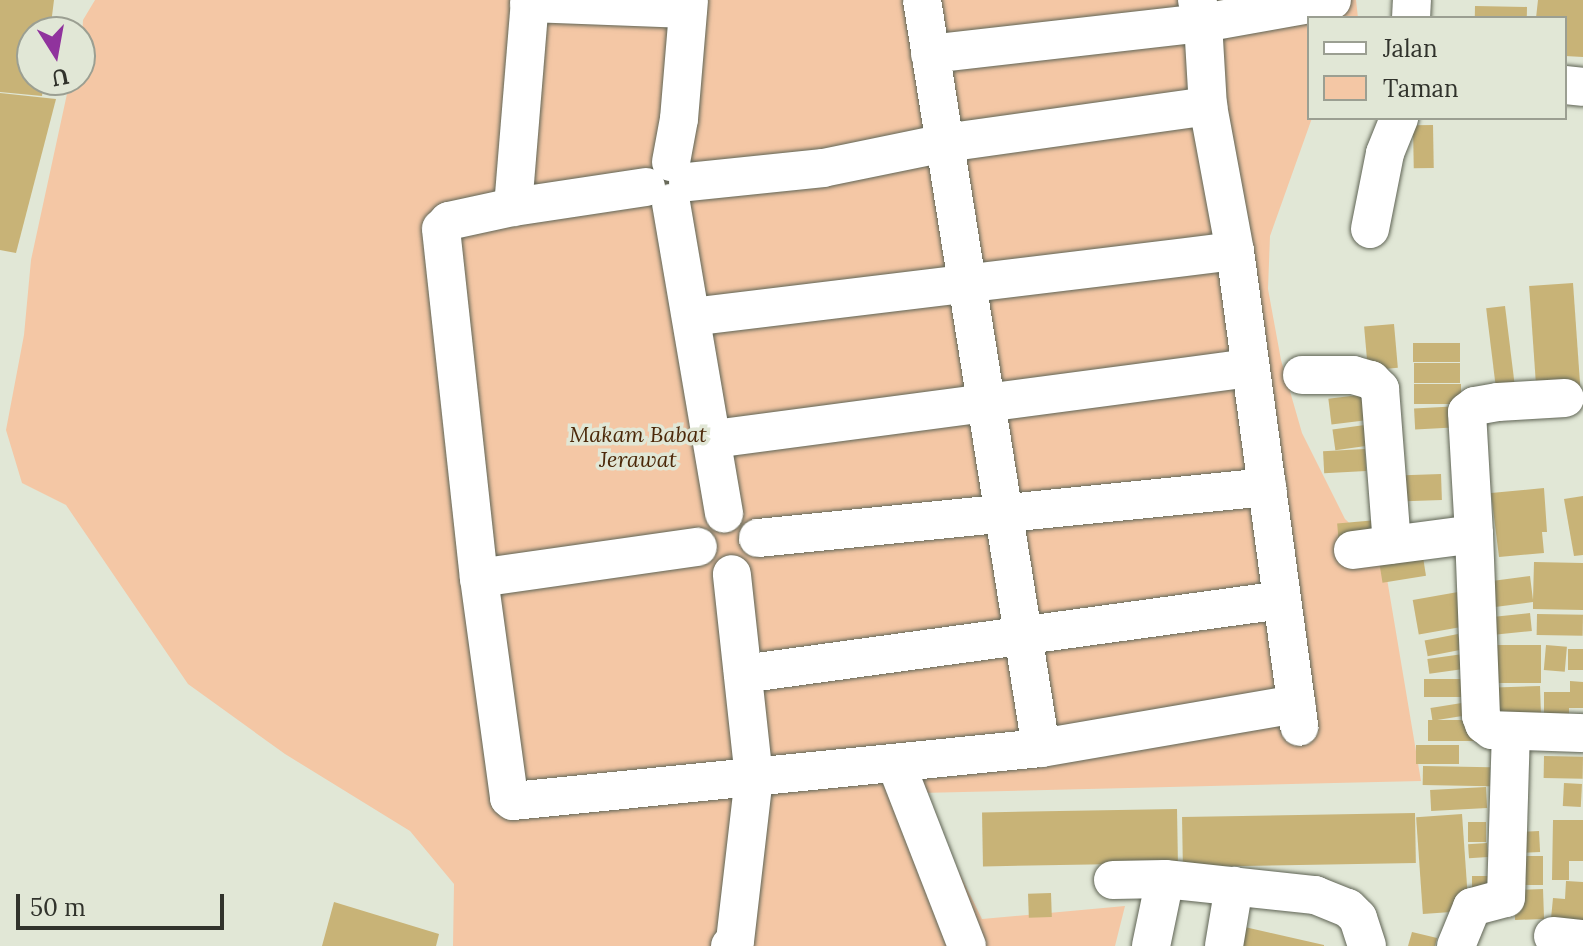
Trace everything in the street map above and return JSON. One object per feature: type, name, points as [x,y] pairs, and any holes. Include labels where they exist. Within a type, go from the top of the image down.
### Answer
[{"type":"street","points":[[922,0],[1041,748]]},
{"type":"street","points":[[930,54],[1200,11],[1332,0]]},
{"type":"street","points":[[513,207],[530,1],[689,5],[679,119],[669,183],[714,439],[724,514]]},
{"type":"street","points":[[1200,11],[1208,106],[1235,251],[1298,715],[896,764],[513,801],[506,795],[441,229],[449,221],[513,207],[669,183],[823,168],[945,143],[1208,106]]},
{"type":"street","points":[[1370,229],[1385,153],[1398,120]]},
{"type":"street","points":[[691,317],[1235,251]]},
{"type":"street","points":[[714,439],[1250,368]]},
{"type":"street","points":[[1302,375],[1353,375],[1371,380],[1380,389],[1392,545]]},
{"type":"street","points":[[1565,398],[1498,402],[1475,406],[1467,412],[1481,716],[1492,730],[1583,733]]},
{"type":"street","points":[[758,538],[1267,487]]},
{"type":"street","points":[[724,514],[746,519],[758,538],[753,562],[732,574],[709,567],[698,547],[705,525],[724,514]]},
{"type":"street","points":[[1353,550],[1474,534]]},
{"type":"street","points":[[479,578],[698,547]]},
{"type":"street","points":[[732,574],[754,778],[740,944]]},
{"type":"street","points":[[743,674],[1282,600]]},
{"type":"street","points":[[1456,946],[1472,907],[1506,898],[1511,731]]},
{"type":"street","points":[[896,764],[967,946]]},
{"type":"street","points":[[1151,946],[1165,879]]},
{"type":"street","points":[[1113,880],[1165,879],[1315,895],[1348,908],[1358,918],[1367,946]]},
{"type":"street","points":[[1224,946],[1234,886]]},
{"type":"green space","name":"Makam Babat Jerawat","points":[[95,0],[1356,0],[1358,16],[1307,16],[1307,120],[1311,120],[1270,236],[1268,289],[1281,360],[1302,433],[1345,519],[1383,555],[1421,781],[920,793],[982,919],[1125,906],[1115,946],[453,946],[454,884],[410,831],[285,754],[188,684],[66,505],[22,483],[6,430],[24,335],[31,260],[67,96],[96,96],[96,16],[85,16]]},
{"type":"building","points":[[0,0],[54,0],[52,16],[16,16],[16,94],[0,92]]},
{"type":"building","points":[[1538,0],[1583,0],[1583,57],[1567,56],[1567,16],[1536,16]]},
{"type":"building","points":[[1475,6],[1527,7],[1527,16],[1475,16]]},
{"type":"building","points":[[0,93],[56,99],[16,253],[0,250]]},
{"type":"building","points":[[1413,125],[1433,125],[1434,168],[1414,168]]},
{"type":"building","points":[[1573,283],[1580,390],[1537,393],[1529,286]]},
{"type":"building","points":[[1505,306],[1515,390],[1497,393],[1486,308]]},
{"type":"building","points":[[1394,324],[1398,368],[1368,370],[1364,327]]},
{"type":"building","points":[[1413,343],[1460,343],[1460,362],[1413,362]]},
{"type":"building","points":[[1414,363],[1460,363],[1460,383],[1414,383]]},
{"type":"building","points":[[1414,384],[1461,384],[1461,404],[1414,404]]},
{"type":"building","points":[[1375,393],[1378,419],[1332,425],[1328,399]]},
{"type":"building","points":[[1461,406],[1462,427],[1415,429],[1414,408]]},
{"type":"building","points":[[1379,423],[1382,444],[1335,450],[1332,430]]},
{"type":"building","points":[[1365,449],[1366,471],[1324,473],[1323,451]]},
{"type":"building","points":[[1441,474],[1442,500],[1398,502],[1397,476]]},
{"type":"building","points":[[1544,488],[1547,532],[1542,532],[1544,553],[1499,557],[1491,493]]},
{"type":"building","points":[[1583,496],[1583,555],[1574,556],[1564,499]]},
{"type":"building","points":[[1377,520],[1379,543],[1339,546],[1337,523]]},
{"type":"building","points":[[1423,557],[1426,576],[1383,583],[1380,564]]},
{"type":"building","points":[[1534,562],[1583,563],[1583,610],[1533,609],[1533,602],[1495,607],[1492,581],[1530,576],[1533,600]]},
{"type":"building","points":[[1458,592],[1464,626],[1419,634],[1413,600]]},
{"type":"building","points":[[1530,613],[1532,631],[1494,635],[1492,617]]},
{"type":"building","points":[[1537,614],[1583,615],[1583,636],[1537,635]]},
{"type":"building","points":[[1458,634],[1461,650],[1428,656],[1425,640]]},
{"type":"building","points":[[1486,645],[1541,645],[1541,683],[1486,683]]},
{"type":"building","points":[[1546,645],[1567,647],[1565,672],[1544,670]]},
{"type":"building","points":[[1568,649],[1583,649],[1583,670],[1568,670]]},
{"type":"building","points":[[1463,654],[1465,669],[1429,674],[1427,659]]},
{"type":"building","points":[[1424,679],[1468,679],[1468,697],[1424,697]]},
{"type":"building","points":[[1570,681],[1583,682],[1583,708],[1569,708],[1569,714],[1544,714],[1544,692],[1570,692]]},
{"type":"building","points":[[1540,686],[1541,715],[1489,717],[1488,688]]},
{"type":"building","points":[[1468,702],[1470,715],[1433,721],[1430,708]]},
{"type":"building","points":[[1428,720],[1476,720],[1476,741],[1428,741]]},
{"type":"building","points":[[1416,745],[1459,745],[1459,764],[1416,764]]},
{"type":"building","points":[[1544,756],[1583,757],[1583,779],[1544,778]]},
{"type":"building","points":[[1423,766],[1490,767],[1490,786],[1423,785]]},
{"type":"building","points":[[1564,783],[1582,784],[1581,807],[1563,806]]},
{"type":"building","points":[[1486,787],[1487,808],[1431,811],[1430,790]]},
{"type":"building","points":[[1177,809],[1178,863],[983,866],[982,812]]},
{"type":"building","points":[[1415,813],[1416,863],[1183,867],[1182,817]]},
{"type":"building","points":[[1462,814],[1469,911],[1423,914],[1416,817]]},
{"type":"building","points":[[1553,820],[1583,820],[1583,861],[1569,861],[1569,880],[1552,880]]},
{"type":"building","points":[[1468,822],[1486,822],[1486,842],[1468,842]]},
{"type":"building","points":[[1539,831],[1540,852],[1518,853],[1517,832]]},
{"type":"building","points":[[1487,843],[1488,857],[1469,858],[1468,844]]},
{"type":"building","points":[[1511,856],[1543,856],[1543,885],[1511,885]]},
{"type":"building","points":[[1472,876],[1501,876],[1472,895]]},
{"type":"building","points":[[1566,881],[1583,882],[1583,931],[1550,929],[1553,898],[1565,899]]},
{"type":"building","points":[[1543,889],[1544,919],[1515,920],[1514,890]]},
{"type":"building","points":[[1051,893],[1052,917],[1029,918],[1028,894]]},
{"type":"building","points":[[334,902],[439,934],[436,946],[322,946]]},
{"type":"building","points":[[1236,925],[1324,945],[1324,946],[1231,946]]},
{"type":"building","points":[[1412,932],[1437,938],[1435,946],[1408,946]]}]
